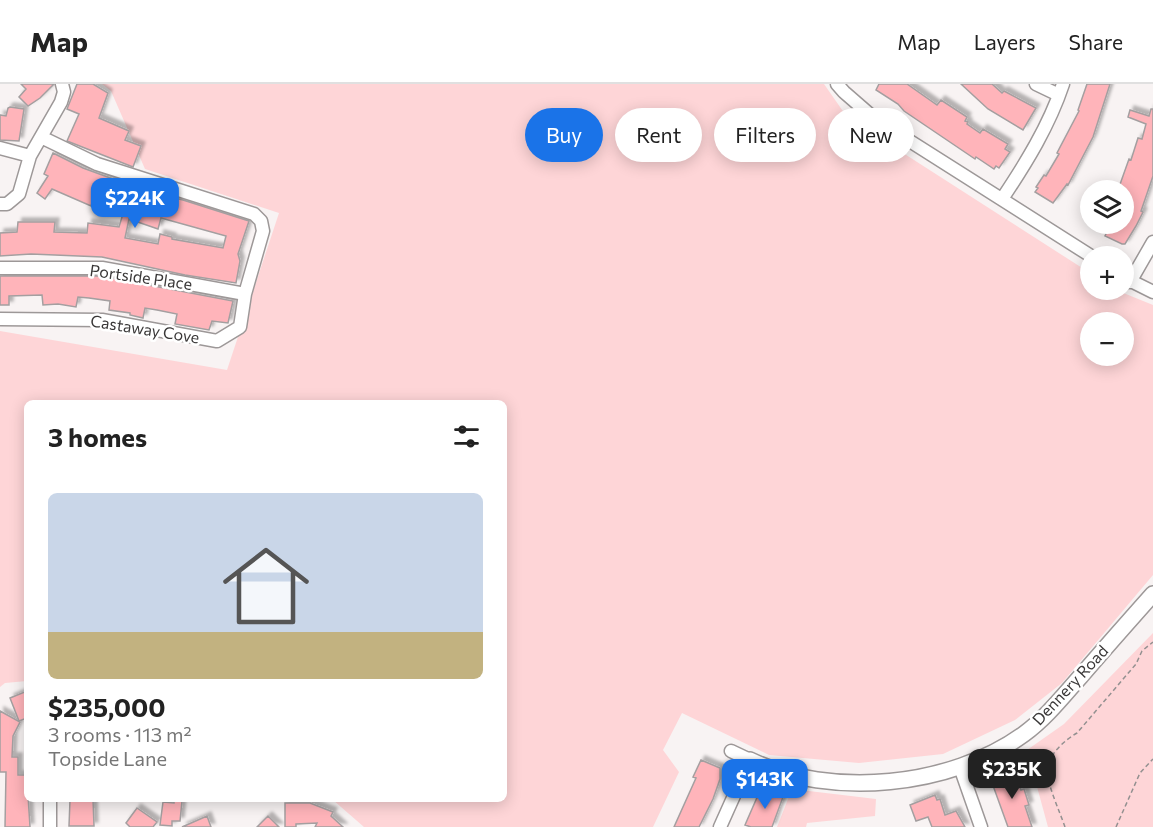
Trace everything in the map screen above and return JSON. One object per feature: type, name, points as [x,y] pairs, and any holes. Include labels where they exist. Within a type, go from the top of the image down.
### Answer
[{"type":"street","points":[[0,204],[7,204],[19,194],[30,156],[61,102],[64,92],[62,84]]},
{"type":"street","points":[[837,84],[875,119],[1080,250]]},
{"type":"street","points":[[1002,199],[1033,150],[1061,89],[1036,84]]},
{"type":"street","name":"Castaway Cove","points":[[0,319],[102,320],[217,341],[240,327],[245,294],[263,231],[261,221],[254,214],[97,164],[41,137]]},
{"type":"street","points":[[0,148],[30,156]]},
{"type":"street","points":[[1134,270],[1153,242]]},
{"type":"street","name":"Portside Place","points":[[0,268],[102,268],[245,294]]},
{"type":"street","points":[[1134,283],[1153,292]]},
{"type":"street","name":"Dennery Road","points":[[731,752],[765,768],[806,778],[873,784],[960,766],[1023,735],[1048,713],[1153,594]]},
{"type":"street","points":[[720,827],[750,760]]},
{"type":"street","points":[[960,766],[981,827]]},
{"type":"street","points":[[50,802],[50,827]]},
{"type":"path","points":[[1065,827],[1048,778],[1047,768],[1056,751],[1067,739],[1077,733],[1136,664],[1142,651],[1153,642]]},
{"type":"path","points":[[1116,827],[1140,773],[1153,759]]},
{"type":"shaded area","points":[[102,84],[824,84],[841,108],[828,108],[828,162],[914,162],[914,160],[1080,267],[1080,300],[1134,300],[1134,297],[1153,305],[1153,575],[1062,683],[1015,720],[943,754],[859,763],[769,755],[682,713],[663,750],[679,772],[653,827],[364,827],[335,802],[507,802],[507,400],[24,400],[24,681],[5,683],[0,687],[0,331],[227,370],[279,213],[145,169],[111,91]]},
{"type":"shaded area","points":[[1153,633],[1153,827],[1048,827],[1027,750],[1064,724]]},
{"type":"shaded area","points":[[792,789],[876,799],[875,816],[807,823],[806,827],[777,827]]},
{"type":"building","points":[[21,84],[54,84],[28,106],[19,97],[26,89]]},
{"type":"building","points":[[77,84],[93,84],[108,93],[99,118],[129,131],[125,140],[141,146],[133,167],[67,141],[79,114],[67,109]]},
{"type":"building","points":[[879,84],[907,84],[937,105],[941,100],[967,117],[965,121],[968,122],[967,124],[980,133],[983,129],[1008,144],[1005,149],[1010,152],[999,168],[996,166],[994,169],[976,157],[975,159],[914,118],[914,108],[901,108],[876,90]]},
{"type":"building","points":[[961,84],[992,84],[1002,93],[1004,91],[1036,108],[1023,130],[988,109]]},
{"type":"building","points":[[1087,84],[1110,84],[1093,137],[1068,185],[1053,203],[1035,192],[1038,188],[1036,187],[1044,175],[1046,176],[1059,154],[1057,153],[1079,111]]},
{"type":"building","points":[[10,107],[24,109],[19,141],[0,140],[0,115],[6,116]]},
{"type":"building","points":[[1153,109],[1153,176],[1141,211],[1143,212],[1134,229],[1134,180],[1122,180],[1138,138],[1142,139],[1146,124],[1128,117],[1130,110],[1149,116]]},
{"type":"building","points":[[53,153],[83,168],[146,191],[249,221],[238,254],[240,261],[236,283],[185,275],[102,257],[31,254],[0,256],[0,233],[17,232],[18,222],[55,222],[54,232],[87,233],[88,223],[119,227],[125,207],[94,196],[91,206],[52,189],[45,199],[37,193],[48,176],[44,174]],"holes":[[[161,218],[226,236],[223,248],[172,239],[172,237],[160,234],[158,244],[125,238],[129,219],[158,229]]]},
{"type":"building","points":[[1106,234],[1131,234],[1125,244],[1105,236]]},
{"type":"building","points":[[0,276],[101,276],[233,301],[228,323],[212,321],[209,330],[175,324],[177,314],[145,308],[143,318],[130,315],[130,313],[109,310],[110,301],[89,298],[78,297],[76,307],[58,304],[43,305],[42,295],[9,296],[9,305],[0,305]]},
{"type":"building","points":[[24,692],[24,719],[19,721],[10,698]]},
{"type":"building","points":[[0,711],[20,722],[13,736],[12,757],[18,757],[18,775],[24,775],[24,802],[28,802],[30,827],[5,827],[6,772],[0,772]]},
{"type":"building","points":[[701,760],[720,768],[720,779],[713,799],[699,827],[674,827],[696,778],[693,777]]},
{"type":"building","points":[[1012,769],[1021,790],[1024,789],[1029,805],[1025,806],[1032,827],[1008,827],[991,780],[994,779],[993,776]]},
{"type":"building","points":[[764,789],[783,797],[772,827],[745,825],[759,793],[762,794]]},
{"type":"building","points":[[935,795],[937,800],[940,799],[945,815],[956,811],[965,827],[932,827],[928,817],[916,821],[910,805]]},
{"type":"building","points":[[70,802],[93,802],[94,826],[69,826]]},
{"type":"building","points":[[163,802],[182,802],[180,821],[172,821],[172,826],[160,825]]},
{"type":"building","points":[[285,803],[310,803],[333,812],[331,816],[343,827],[315,827],[317,823],[285,827]]},
{"type":"building","points":[[137,808],[157,822],[153,827],[130,827],[126,823]]},
{"type":"building","points":[[207,816],[211,827],[182,827]]},
{"type":"building","points":[[268,816],[279,827],[257,827]]}]
